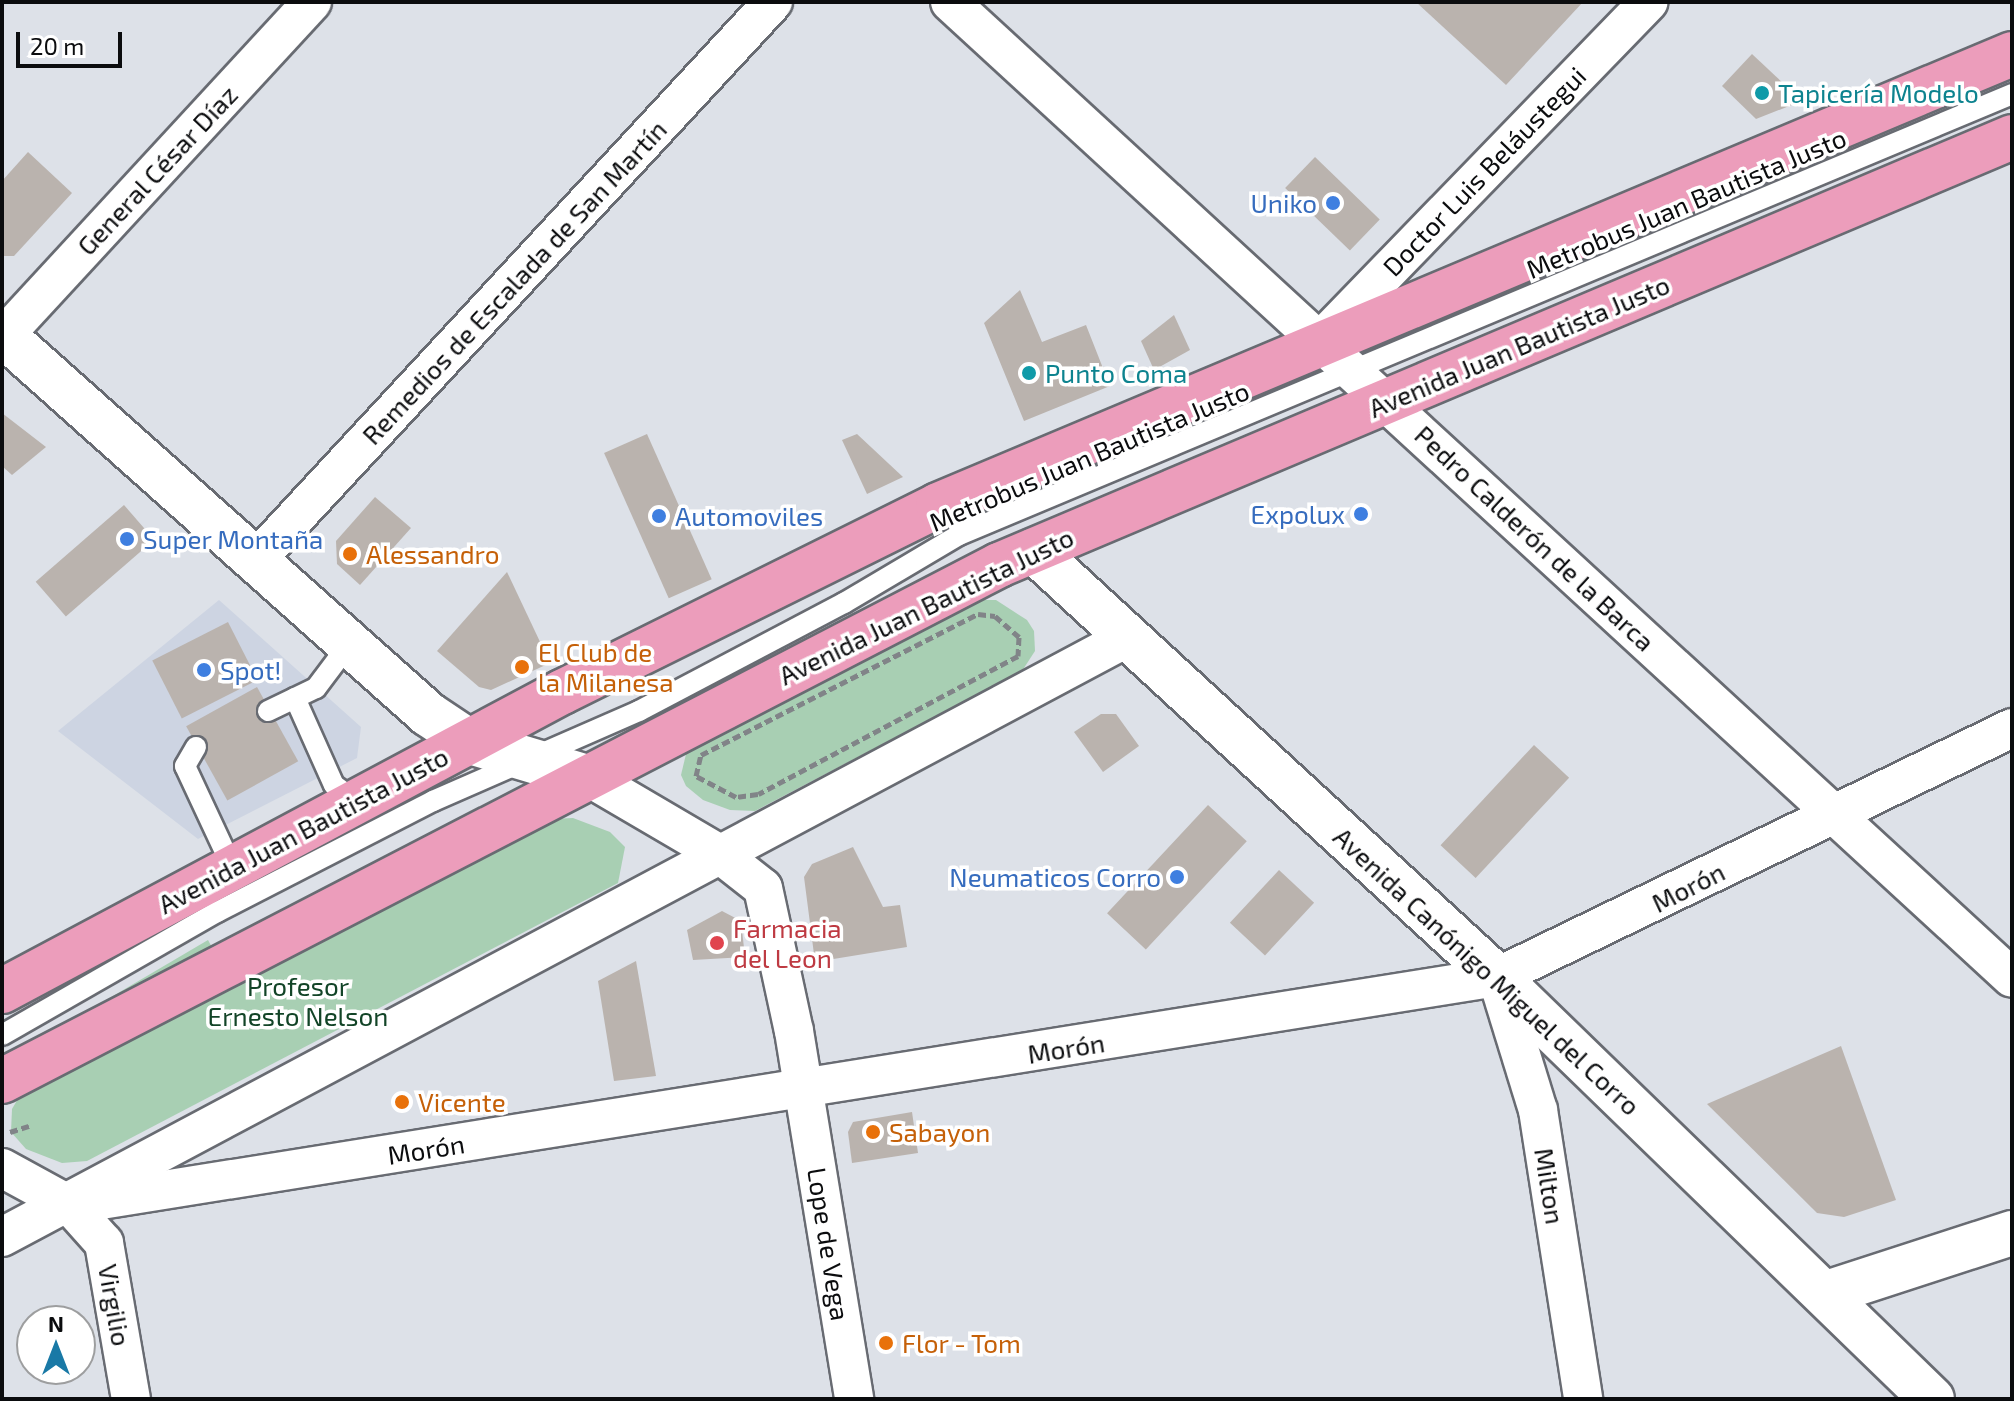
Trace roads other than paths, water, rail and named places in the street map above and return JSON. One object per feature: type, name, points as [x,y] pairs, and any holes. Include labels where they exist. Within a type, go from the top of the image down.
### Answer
[{"type":"main road","name":"Avenida Juan Bautista Justo","points":[[2,991],[356,801],[938,505],[1320,341],[2012,54]]},
{"type":"main road","name":"Avenida Juan Bautista Justo","points":[[2,1081],[1034,551],[2012,137]]},
{"type":"street","name":"General César Díaz","points":[[3,336],[312,2]]},
{"type":"street","name":"Remedios de Escalada de San Martín","points":[[255,561],[773,2]]},
{"type":"street","name":"Pedro Calderón de la Barca","points":[[950,2],[2012,978]]},
{"type":"street","name":"Doctor Luis Beláustegui","points":[[1320,341],[1648,2]]},
{"type":"street","points":[[3,336],[428,714],[470,742],[590,778]]},
{"type":"street","name":"Avenida Canónigo Miguel del Corro","points":[[1034,551],[1125,639],[1497,977],[1827,1293],[1932,1399]]},
{"type":"street","points":[[2,1237],[70,1205],[331,1058],[721,855],[1125,639]]},
{"type":"street","name":"Morón","points":[[70,1205],[1497,977],[2012,728]]},
{"type":"street","name":"Lope de Vega","points":[[590,778],[721,855],[763,888],[804,1090],[854,1399]]},
{"type":"street","name":"Milton","points":[[1497,977],[1538,1110],[1583,1399]]},
{"type":"street","name":"Virgilio","points":[[6,1150],[70,1205],[104,1243],[131,1399]]},
{"type":"street","points":[[1827,1293],[2012,1233]]},
{"type":"lane","name":"Metrobus Juan Bautista Justo","points":[[2,1035],[217,912],[528,758],[639,711],[844,603],[959,535],[2012,94]]},
{"type":"lane","points":[[268,711],[316,688],[349,644]]},
{"type":"lane","points":[[295,698],[334,785],[356,801]]},
{"type":"lane","points":[[196,747],[185,766],[232,867]]},
{"type":"place","name":"Tapicería Modelo","points":[[1762,93]]},
{"type":"place","name":"Uniko","points":[[1333,203]]},
{"type":"place","name":"Punto Coma","points":[[1029,373]]},
{"type":"place","name":"Expolux","points":[[1361,514]]},
{"type":"place","name":"Automoviles","points":[[659,516]]},
{"type":"place","name":"Super Montaña","points":[[127,539]]},
{"type":"place","name":"Alessandro","points":[[350,554]]},
{"type":"place","name":"El Club de la Milanesa","points":[[522,667]]},
{"type":"place","name":"Spot!","points":[[204,670]]},
{"type":"place","name":"Neumaticos Corro","points":[[1177,877]]},
{"type":"place","name":"Farmacia del Leon","points":[[717,943]]},
{"type":"place","name":"Vicente","points":[[402,1102]]},
{"type":"place","name":"Sabayon","points":[[873,1132]]},
{"type":"place","name":"Flor - Tom","points":[[886,1343]]},
{"type":"park label","name":"Profesor Ernesto Nelson","points":[[298,1001]]}]
